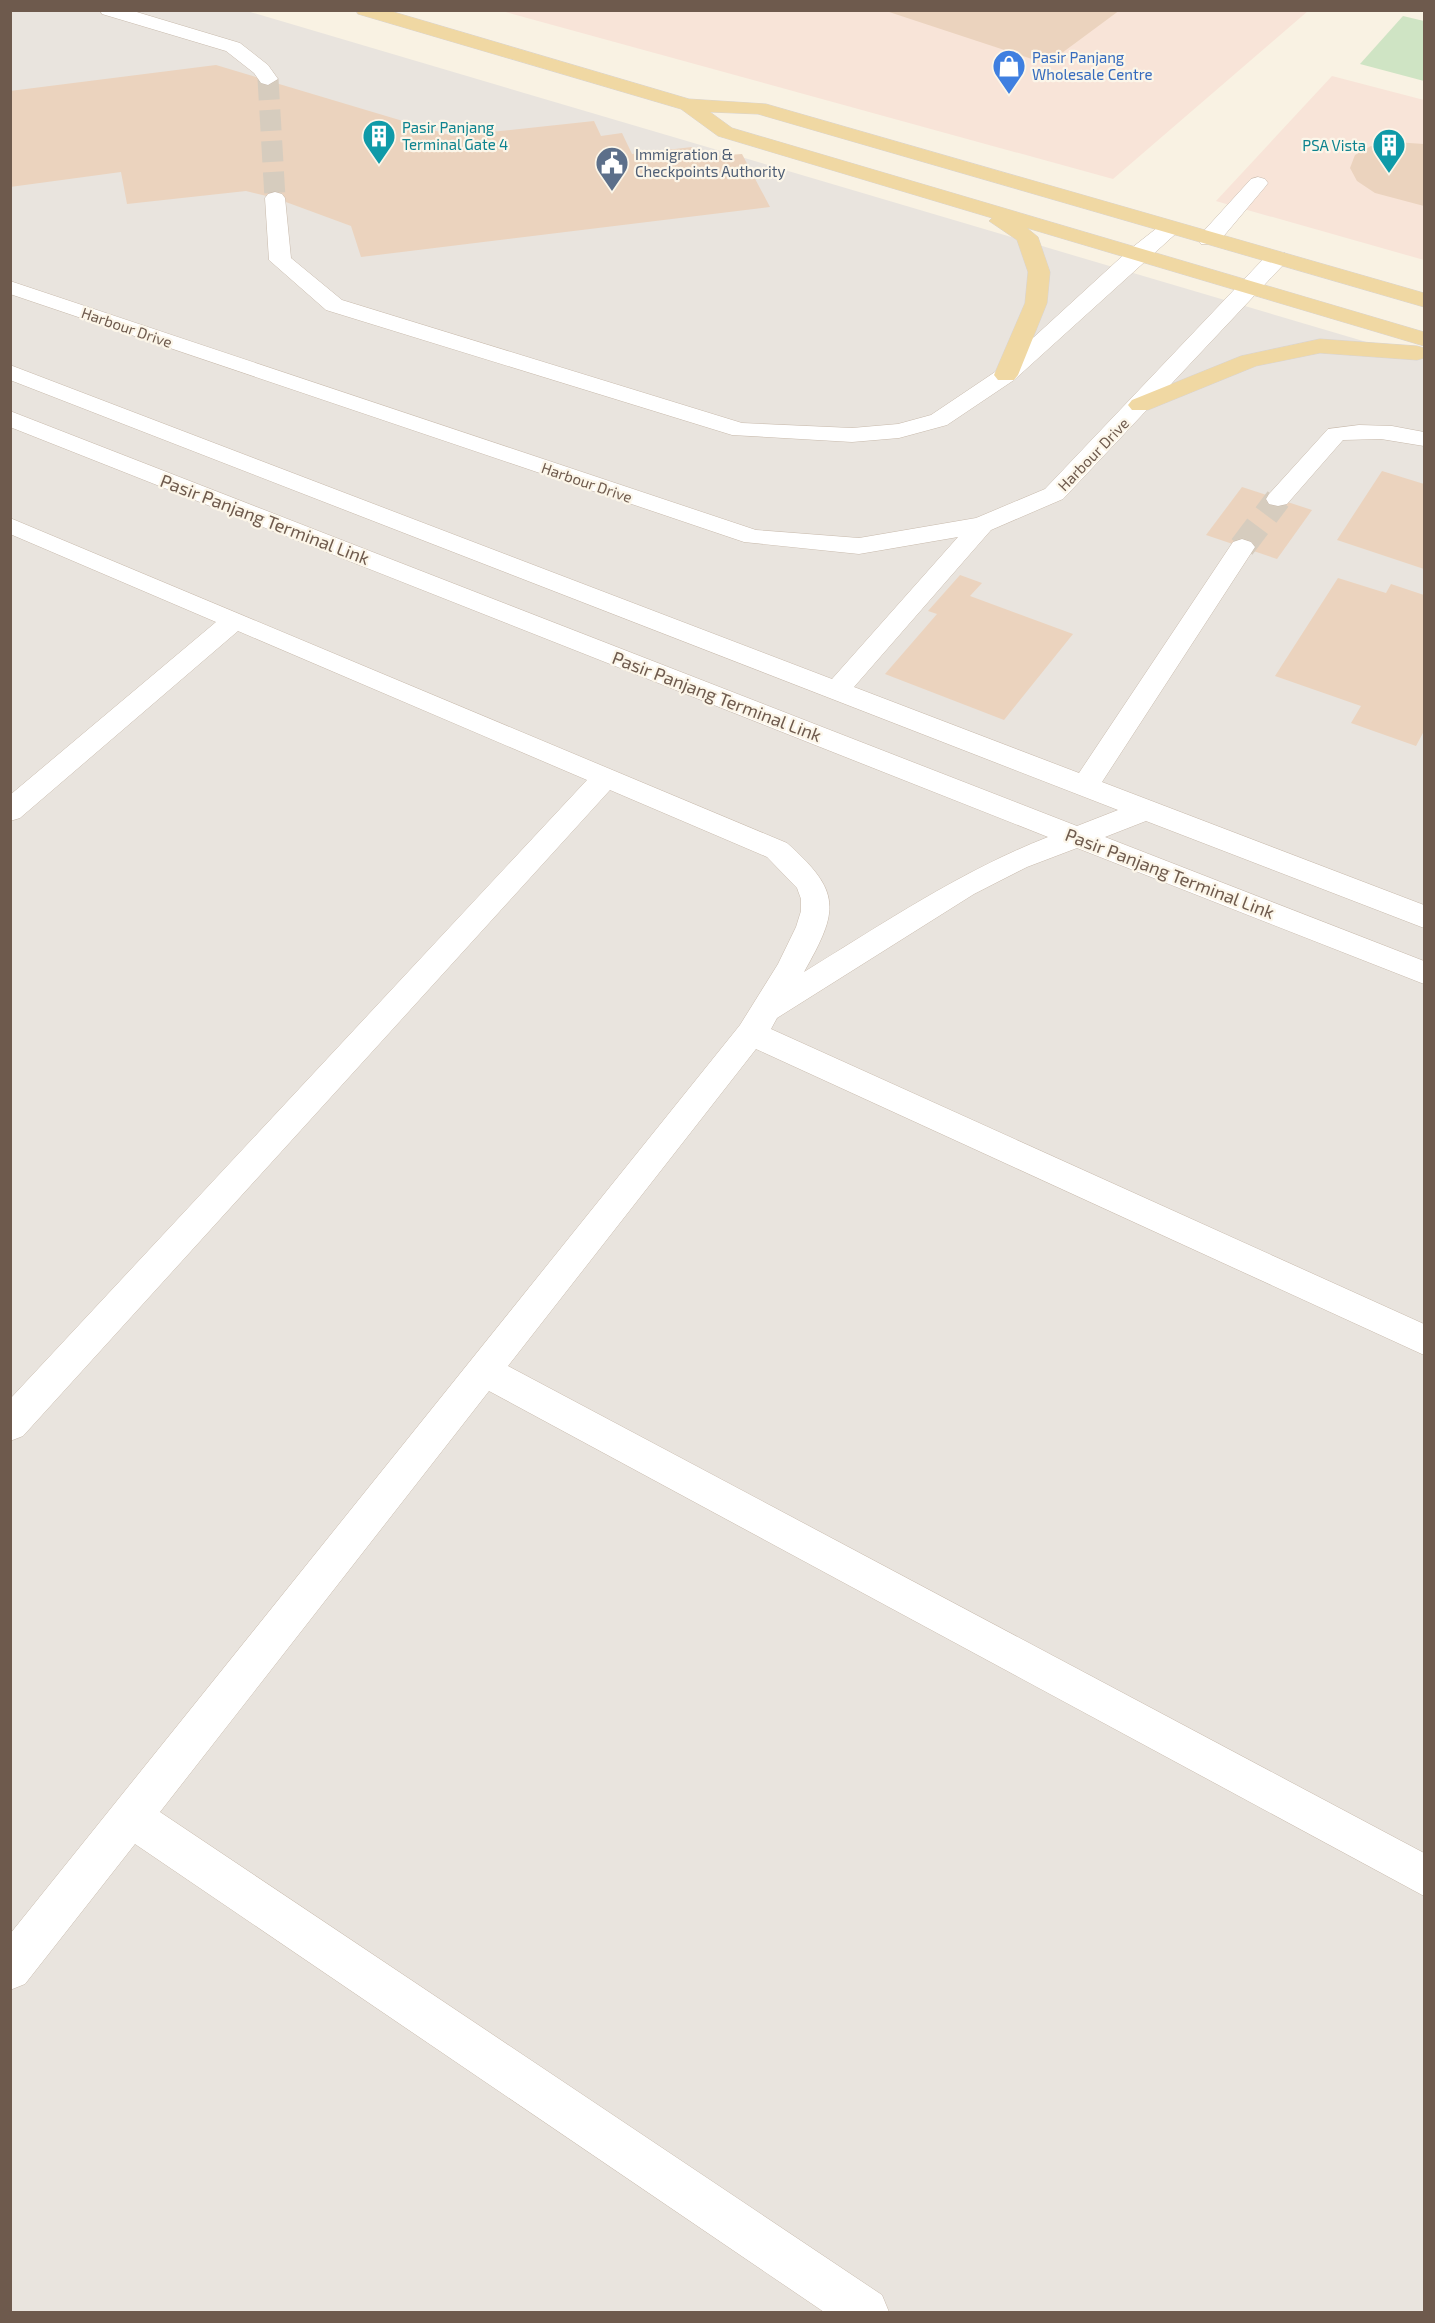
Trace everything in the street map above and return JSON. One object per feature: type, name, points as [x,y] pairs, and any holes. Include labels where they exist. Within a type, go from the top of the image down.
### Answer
[{"type":"main road","points":[[365,10],[688,105],[759,108],[1170,229],[1425,300]]},
{"type":"main road","points":[[688,105],[725,132],[1249,289],[1425,339]]},
{"type":"main road","points":[[976,208],[1027,237],[1039,272],[1036,303],[1006,375]]},
{"type":"main road","points":[[1140,405],[1249,361],[1320,346],[1425,354]]},
{"type":"street","points":[[109,10],[233,47],[261,69],[268,79]]},
{"type":"street","points":[[1209,240],[1258,192]]},
{"type":"street","points":[[275,198],[280,260],[334,305],[740,430],[852,435],[899,431],[939,420],[1006,375],[1137,255],[1170,229]]},
{"type":"street","name":"Harbour Drive","points":[[10,287],[753,537],[860,546],[982,525],[1054,494],[1276,258]]},
{"type":"street","points":[[10,372],[1425,917]]},
{"type":"street","name":"Pasir Panjang Terminal Link","points":[[10,418],[1425,973]]},
{"type":"street","points":[[1278,499],[1336,434],[1360,431],[1398,433],[1425,439]]},
{"type":"street","points":[[10,525],[607,776],[777,850],[809,880],[817,901],[815,922],[758,1022],[10,1969]]},
{"type":"street","points":[[837,690],[982,525]]},
{"type":"street","points":[[1085,786],[1242,547]]},
{"type":"street","points":[[10,811],[236,620]]},
{"type":"street","points":[[10,1425],[607,776]]},
{"type":"street","points":[[758,1022],[964,887],[1017,860],[1148,809]]},
{"type":"street","points":[[758,1022],[1425,1340]]},
{"type":"street","points":[[483,1371],[1425,1875]]},
{"type":"street","points":[[131,1817],[865,2313]]},
{"type":"shaded area","points":[[11,11],[247,11],[1424,359],[1424,2312],[11,2312]]},
{"type":"shaded area","name":"Pasir Panjang Wholesale Centre","points":[[502,11],[1308,11],[1113,179]]},
{"type":"shaded area","points":[[1332,76],[1424,100],[1424,260],[1216,201]]},
{"type":"green space","points":[[1403,16],[1424,21],[1424,81],[1360,64]]},
{"type":"building","points":[[883,10],[1120,10],[1047,64]]},
{"type":"building","name":"Pasir Panjang Terminal Gate 4","points":[[216,65],[453,136],[594,121],[601,136],[622,133],[632,154],[692,147],[699,157],[742,154],[770,207],[361,257],[351,226],[275,198],[246,191],[127,204],[121,172],[10,187],[10,91]]},
{"type":"building","name":"PSA Vista","points":[[1395,142],[1424,144],[1424,206],[1375,193],[1357,181],[1350,168],[1355,155],[1371,146]]},
{"type":"building","points":[[1382,471],[1424,484],[1424,569],[1337,540]]},
{"type":"building","points":[[1242,487],[1312,510],[1277,559],[1206,535]]},
{"type":"building","points":[[960,575],[982,583],[970,596],[1073,634],[1004,720],[885,674],[937,614],[928,611]]},
{"type":"building","points":[[1338,578],[1386,593],[1391,584],[1424,595],[1424,731],[1416,746],[1351,723],[1361,706],[1275,676]]},
{"type":"tunnel","points":[[268,79],[275,198]]},
{"type":"tunnel","points":[[1242,547],[1278,499]]},
{"type":"place","name":"Pasir Panjang Wholesale Centre","points":[[1009,95]]},
{"type":"place","name":"Pasir Panjang Terminal Gate 4","points":[[379,165]]},
{"type":"place","name":"PSA Vista","points":[[1389,174]]},
{"type":"place","name":"Immigration & Checkpoints Authority","points":[[612,192]]}]
